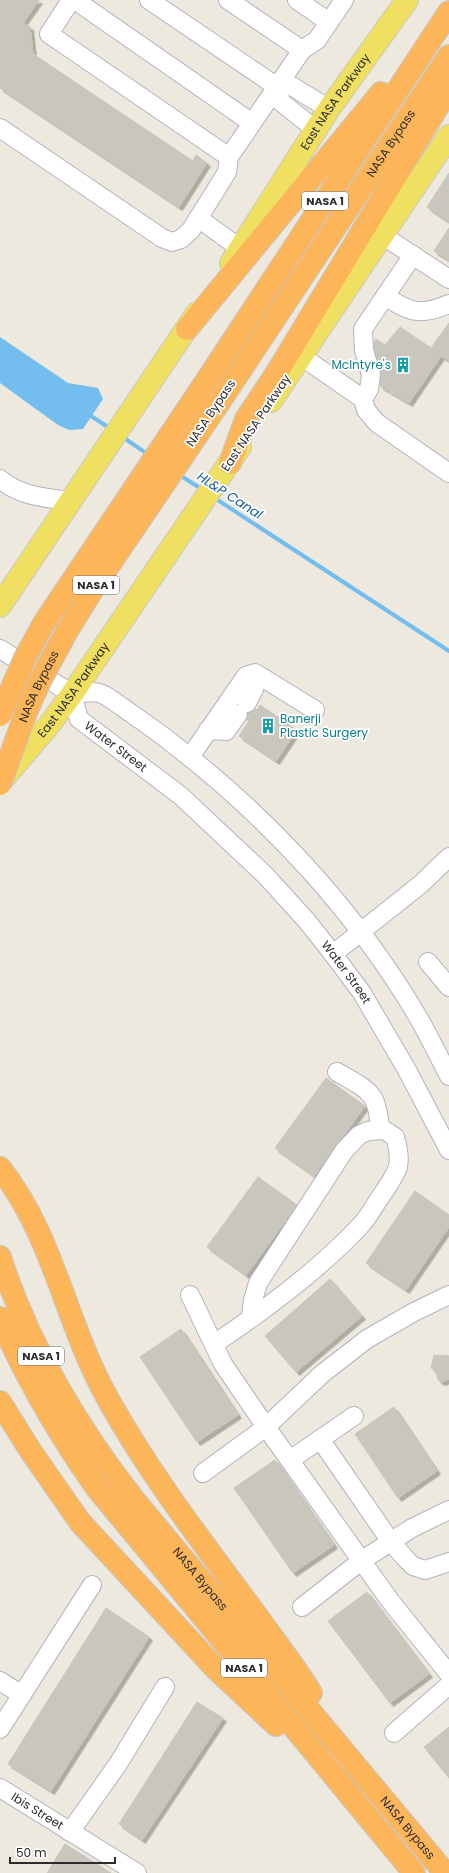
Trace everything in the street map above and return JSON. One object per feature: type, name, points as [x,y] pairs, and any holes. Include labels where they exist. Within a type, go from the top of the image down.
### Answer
[{"type":"highway","points":[[187,329],[449,11]]},
{"type":"highway","name":"NASA Bypass","points":[[0,715],[25,658],[54,607],[201,389],[449,11]]},
{"type":"highway","name":"NASA Bypass","points":[[0,783],[30,702],[67,630],[97,582],[220,401],[449,56]]},
{"type":"highway","points":[[230,463],[246,419],[276,374],[449,88]]},
{"type":"highway","points":[[0,1168],[16,1191],[37,1228],[90,1367],[125,1430],[174,1502],[306,1684],[358,1769]]},
{"type":"highway","name":"NASA Bypass","points":[[0,1257],[19,1306],[43,1360],[65,1401],[86,1454],[113,1508],[414,1873]]},
{"type":"highway","name":"NASA Bypass","points":[[0,1318],[38,1397],[86,1454],[134,1501],[445,1873]]},
{"type":"highway","points":[[0,1402],[30,1450],[80,1522],[216,1669],[340,1784]]},
{"type":"main road","name":"East NASA Parkway","points":[[0,606],[241,249],[329,109],[407,0]]},
{"type":"main road","name":"East NASA Parkway","points":[[0,783],[50,724],[72,694],[230,463],[449,136]]},
{"type":"street","points":[[70,0],[48,34],[229,157]]},
{"type":"street","points":[[75,0],[252,123]]},
{"type":"street","points":[[148,0],[276,86],[281,102],[316,130]]},
{"type":"street","points":[[228,0],[302,50]]},
{"type":"street","points":[[297,0],[329,22]]},
{"type":"street","points":[[0,128],[162,238],[172,242],[181,239],[191,230],[227,172],[229,157],[276,86],[302,50],[317,40],[344,0]]},
{"type":"street","points":[[276,86],[290,84],[329,109]]},
{"type":"street","points":[[198,218],[241,249]]},
{"type":"street","points":[[382,235],[449,279]]},
{"type":"street","points":[[363,399],[369,389],[371,374],[364,350],[363,329],[413,255]]},
{"type":"street","points":[[385,296],[403,308],[416,311],[435,310],[449,304]]},
{"type":"street","points":[[301,356],[363,399],[366,410],[377,423],[449,473]]},
{"type":"street","points":[[1,481],[17,490],[36,496],[70,501]]},
{"type":"street","points":[[0,649],[72,694],[101,693],[159,733],[228,788],[271,829],[306,866],[360,933],[418,1017],[449,1076]]},
{"type":"street","points":[[190,757],[246,676],[256,673],[315,710]]},
{"type":"street","points":[[208,730],[226,731],[243,708],[254,689],[246,676]]},
{"type":"street","name":"Water Street","points":[[72,694],[79,719],[170,788],[218,830],[286,897],[333,954],[362,993],[388,1036],[449,1150]]},
{"type":"street","points":[[333,954],[421,884],[449,857]]},
{"type":"street","points":[[428,962],[449,987]]},
{"type":"street","points":[[337,1072],[368,1090],[378,1107],[380,1130]]},
{"type":"street","points":[[214,1344],[251,1317],[332,1253],[366,1219],[389,1184],[397,1168],[399,1156],[395,1137],[384,1130],[368,1131],[359,1135],[344,1151],[258,1283],[253,1300],[251,1317]]},
{"type":"street","points":[[203,1473],[266,1427],[322,1374],[367,1339],[414,1312],[449,1295]]},
{"type":"street","points":[[190,1296],[223,1364],[266,1427],[391,1602],[449,1674]]},
{"type":"street","points":[[290,1460],[354,1416]]},
{"type":"street","points":[[320,1439],[391,1542],[413,1566],[425,1570],[449,1562]]},
{"type":"street","points":[[302,1607],[361,1560],[412,1528],[449,1510]]},
{"type":"street","points":[[0,1729],[92,1585]]},
{"type":"street","points":[[0,1681],[22,1695]]},
{"type":"street","points":[[394,1734],[449,1685]]},
{"type":"street","points":[[70,1832],[118,1764],[165,1688]]},
{"type":"street","name":"Ibis Street","points":[[0,1788],[137,1873]]},
{"type":"water","points":[[0,337],[68,383],[98,388],[103,399],[83,429],[69,430],[58,425],[0,383]]},
{"type":"building","points":[[0,0],[39,0],[23,23],[30,27],[33,54],[193,161],[196,155],[207,163],[179,207],[0,88]]},
{"type":"building","points":[[449,173],[449,222],[427,207]]},
{"type":"building","points":[[449,228],[449,260],[434,251]]},
{"type":"building","name":"McIntyre's","points":[[449,323],[449,361],[441,356],[409,403],[380,386],[381,372],[374,348],[374,342],[376,339],[385,345],[400,327],[431,348]]},
{"type":"building","name":"Banerji Plastic Surgery","points":[[260,705],[297,730],[276,761],[239,736],[249,721],[247,720],[248,713],[256,709],[257,710]]},
{"type":"building","points":[[326,1078],[365,1106],[314,1176],[275,1148]]},
{"type":"building","points":[[258,1177],[297,1205],[246,1275],[207,1247]]},
{"type":"building","points":[[415,1191],[449,1215],[449,1227],[406,1290],[366,1263]]},
{"type":"building","points":[[330,1279],[362,1316],[296,1372],[265,1336]]},
{"type":"building","points":[[181,1329],[238,1415],[197,1442],[140,1357]]},
{"type":"building","points":[[434,1355],[449,1356],[449,1379],[442,1382],[438,1380],[436,1372],[431,1368]]},
{"type":"building","points":[[394,1407],[437,1471],[398,1498],[355,1434]]},
{"type":"building","points":[[275,1460],[334,1545],[293,1573],[234,1488]]},
{"type":"building","points":[[367,1592],[429,1674],[390,1703],[328,1621]]},
{"type":"building","points":[[106,1608],[149,1637],[51,1791],[8,1764]]},
{"type":"building","points":[[197,1702],[223,1718],[142,1840],[119,1824]]},
{"type":"building","points":[[449,1727],[449,1778],[424,1747]]},
{"type":"building","points":[[65,1844],[111,1873],[47,1873]]},
{"type":"waterway","name":"HL&P Canal","points":[[88,414],[111,429]]},
{"type":"waterway","name":"HL&P Canal","points":[[121,436],[149,455]]},
{"type":"waterway","name":"HL&P Canal","points":[[178,474],[203,490]]},
{"type":"waterway","name":"HL&P Canal","points":[[213,497],[449,651]]},
{"type":"place","name":"McIntyre's","points":[[403,365]]},
{"type":"place","name":"Banerji Plastic Surgery","points":[[268,726]]}]
